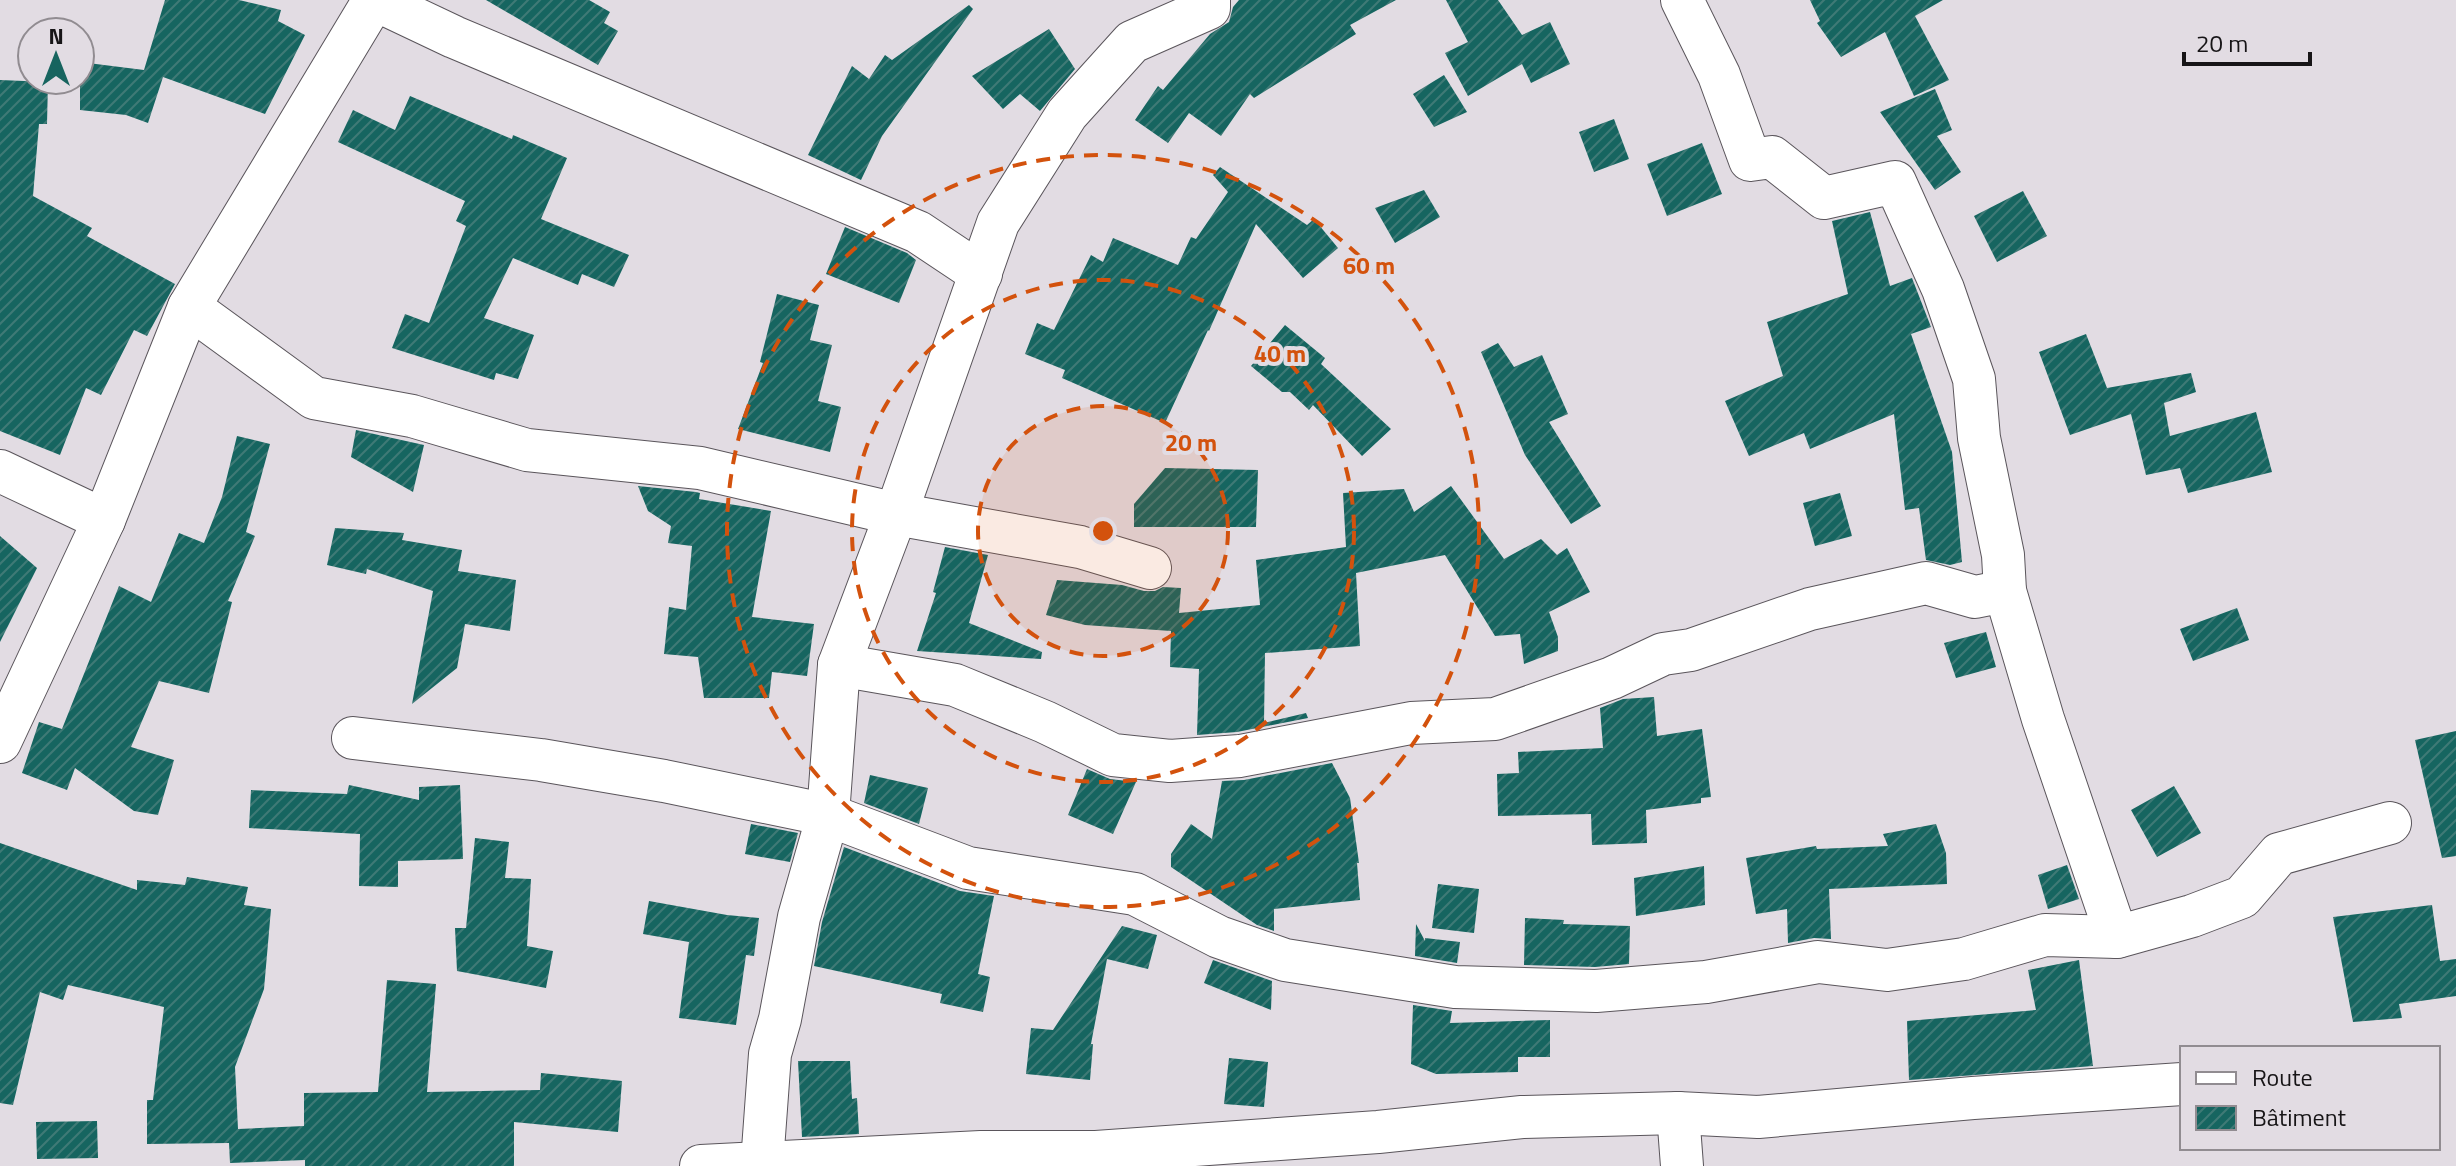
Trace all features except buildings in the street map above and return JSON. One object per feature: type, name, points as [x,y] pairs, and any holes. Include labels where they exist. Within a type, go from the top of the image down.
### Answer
[{"type":"street","points":[[0,742],[104,520],[189,307],[375,0],[454,37],[918,232],[981,274]]},
{"type":"street","points":[[762,1163],[770,1054],[780,1019],[799,917],[828,815],[839,665],[896,514],[998,223],[1067,114],[1132,42],[1209,8],[1209,0]]},
{"type":"street","points":[[1682,0],[1719,75],[1750,160],[1772,157],[1824,198],[1895,182],[1943,289],[1974,379],[1979,438],[2003,555],[2005,591],[2043,719],[2117,937]]},
{"type":"street","points":[[189,307],[314,398],[412,416],[527,450],[700,468],[896,514],[1080,547],[1150,568]]},
{"type":"street","points":[[0,471],[104,520]]},
{"type":"street","points":[[839,665],[955,685],[1045,722],[1113,755],[1170,761],[1240,756],[1411,723],[1495,719],[1612,678],[1663,654],[1691,650],[1810,609],[1926,583],[1975,597],[2005,591]]},
{"type":"street","points":[[353,738],[541,760],[664,781],[828,815],[968,868],[1135,894],[1219,937],[1285,960],[1455,987],[1596,991],[1706,982],[1818,962],[1887,970],[1964,959],[2045,935],[2117,937],[2192,916],[2242,897],[2279,854],[2390,823]]},
{"type":"street","points":[[701,1166],[981,1152],[1096,1152],[1378,1132],[1522,1117],[1678,1113],[1758,1117],[2180,1084]]},
{"type":"street","points":[[1678,1113],[1682,1166]]}]
